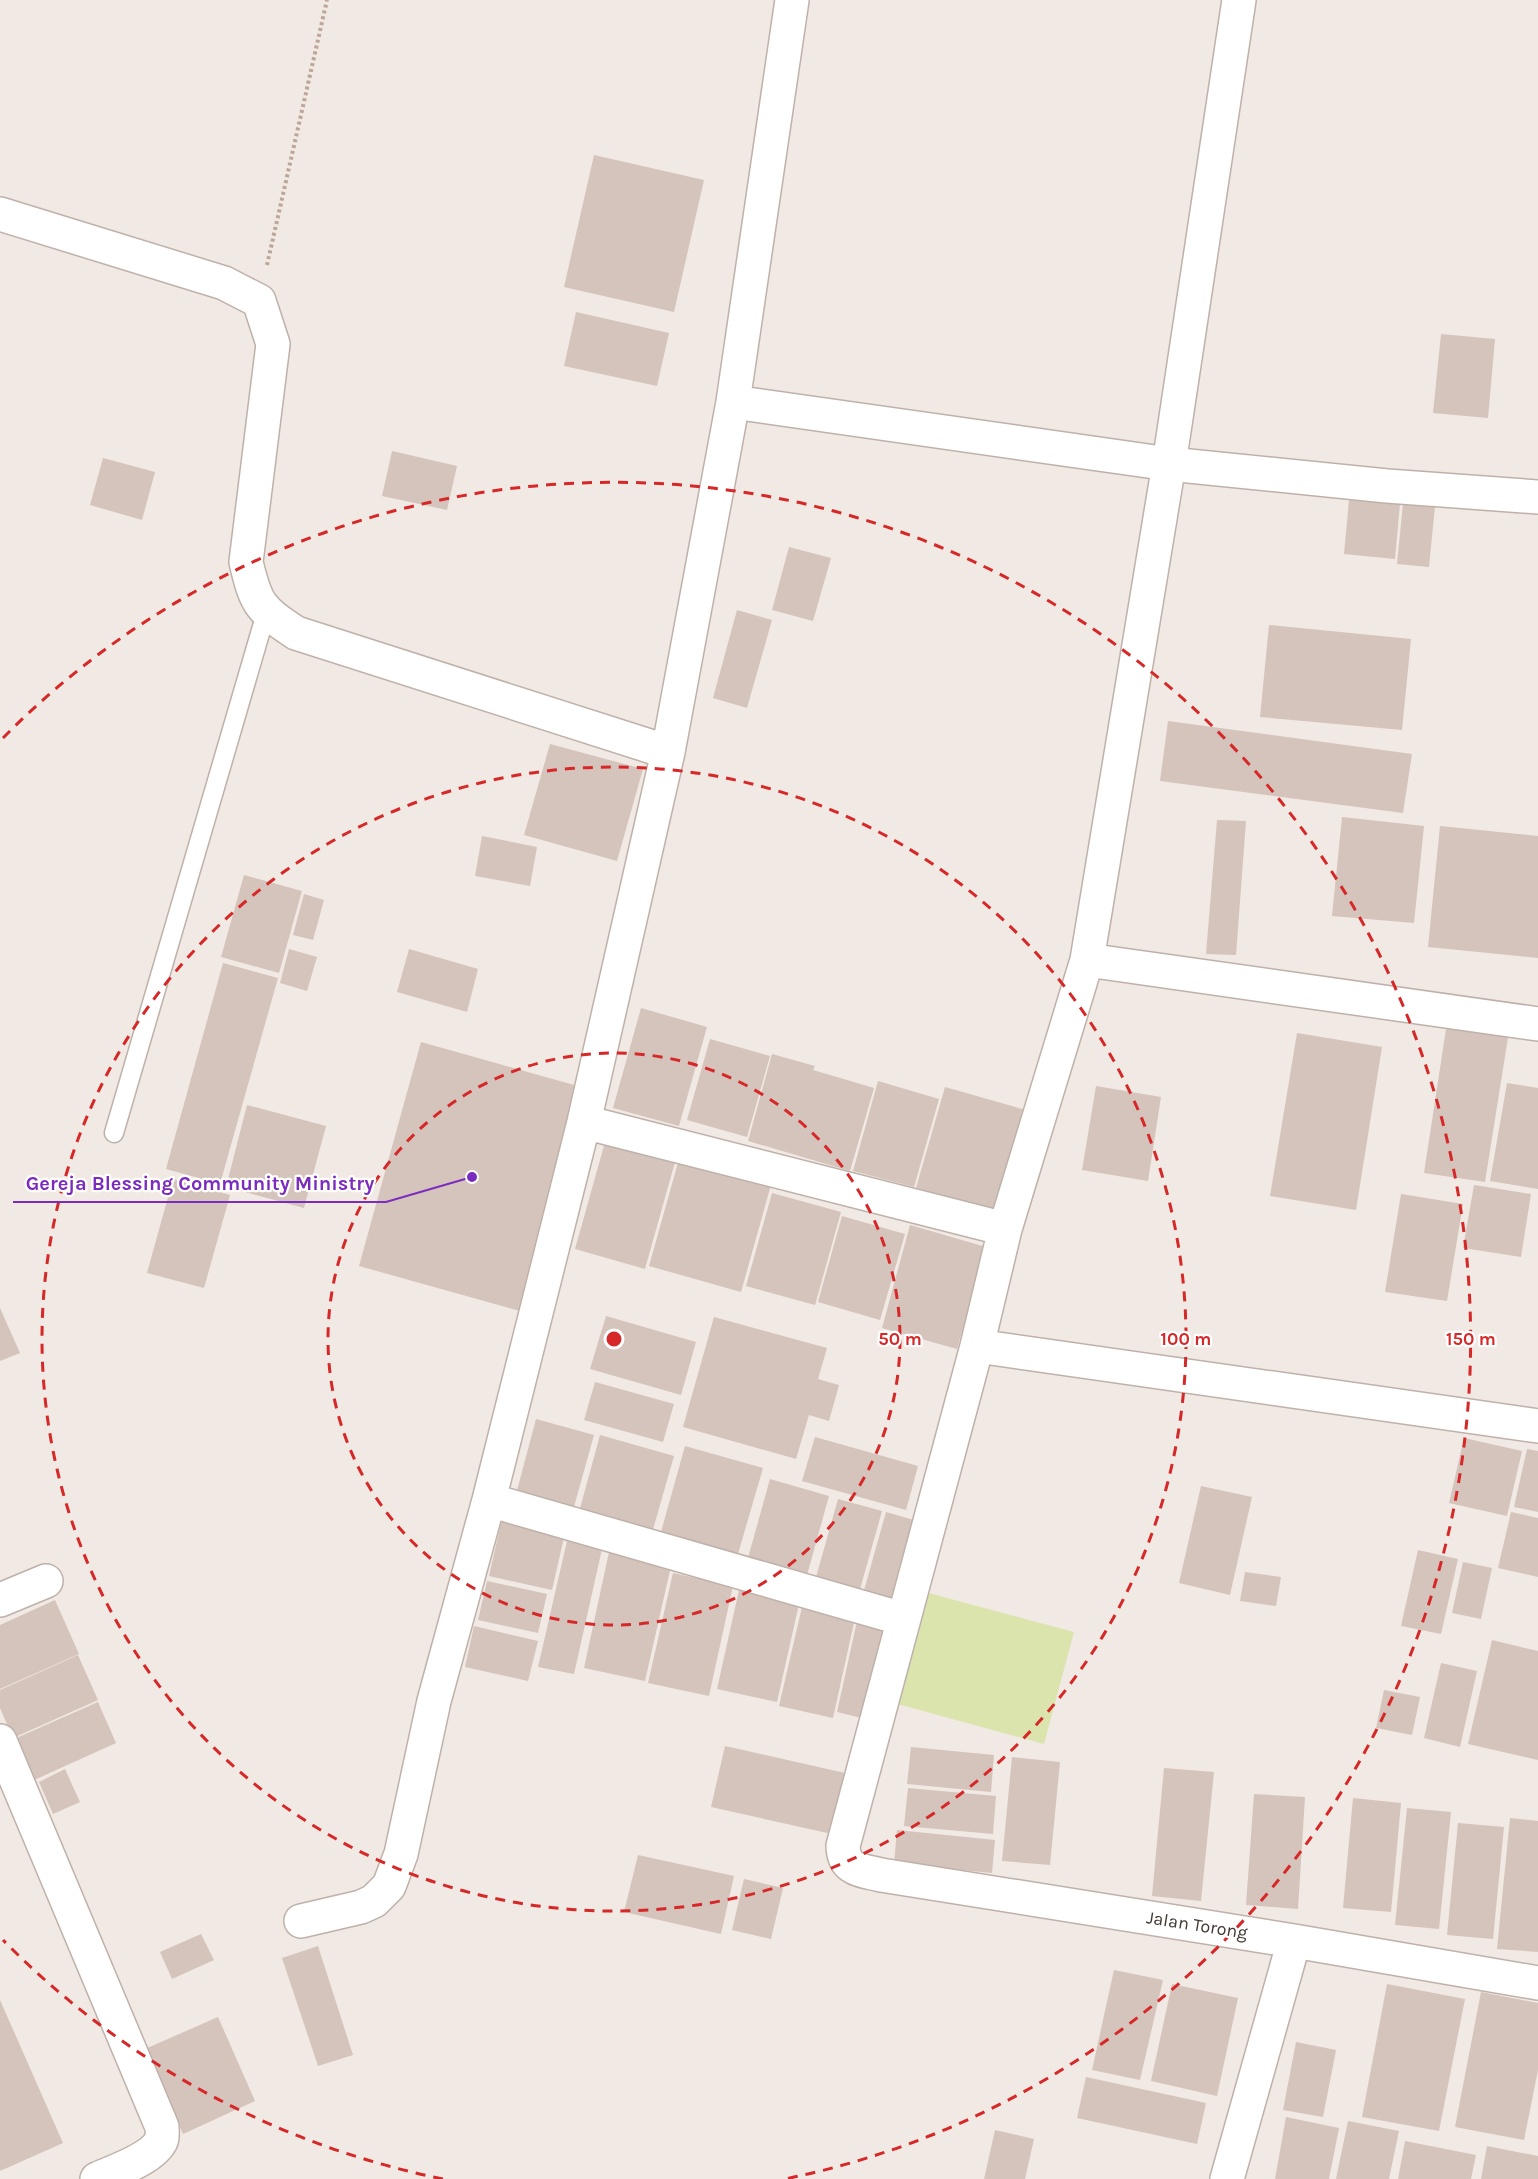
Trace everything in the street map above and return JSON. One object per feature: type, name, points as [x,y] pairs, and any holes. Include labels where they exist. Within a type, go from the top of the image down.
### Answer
[{"type":"street","points":[[301,1921],[361,1907],[374,1901],[389,1887],[400,1854],[434,1701],[489,1500],[584,1122],[668,752],[733,402],[792,0]]},
{"type":"street","points":[[489,1500],[903,1619],[977,1346],[1005,1229],[1088,960],[1168,464],[1239,0]]},
{"type":"street","points":[[0,214],[224,283],[259,301],[273,344],[246,562],[253,591],[266,613],[296,633],[668,752]]},
{"type":"street","points":[[733,402],[1168,464],[1387,486],[1538,497]]},
{"type":"street","points":[[1088,960],[1538,1024]]},
{"type":"street","points":[[584,1122],[1005,1229]]},
{"type":"street","points":[[977,1346],[1538,1426]]},
{"type":"street","points":[[0,1600],[46,1581]]},
{"type":"street","name":"Jalan Torong","points":[[903,1619],[843,1846],[847,1863],[855,1869],[1538,1983]]},
{"type":"street","points":[[0,1741],[162,2127],[162,2139],[156,2147],[140,2159],[97,2179]]},
{"type":"street","points":[[1227,2179],[1294,1941]]},
{"type":"lane","points":[[114,1133],[266,613]]},
{"type":"path","points":[[259,301],[327,0]]},
{"type":"green space","points":[[913,1589],[1074,1632],[1044,1744],[883,1700]]},
{"type":"building","points":[[594,155],[704,180],[674,312],[564,287]]},
{"type":"building","points":[[576,312],[669,333],[657,386],[564,366]]},
{"type":"building","points":[[1441,334],[1495,339],[1488,418],[1433,413]]},
{"type":"building","points":[[392,451],[457,466],[447,510],[382,496]]},
{"type":"building","points":[[103,458],[155,472],[142,520],[90,505]]},
{"type":"building","points":[[1349,500],[1400,504],[1395,559],[1344,554]]},
{"type":"building","points":[[1403,503],[1435,506],[1429,567],[1397,564]]},
{"type":"building","points":[[789,547],[831,558],[813,621],[772,610]]},
{"type":"building","points":[[737,610],[772,620],[747,708],[713,698]]},
{"type":"building","points":[[1269,625],[1411,639],[1402,730],[1260,717]]},
{"type":"building","points":[[1168,721],[1412,754],[1403,813],[1160,781]]},
{"type":"building","points":[[550,744],[643,769],[617,861],[524,835]]},
{"type":"building","points":[[1342,817],[1424,826],[1414,923],[1332,916]]},
{"type":"building","points":[[1217,820],[1246,821],[1236,955],[1206,954]]},
{"type":"building","points":[[1440,826],[1538,836],[1538,958],[1428,947]]},
{"type":"building","points":[[482,836],[537,847],[530,886],[475,876]]},
{"type":"building","points":[[244,875],[302,891],[279,973],[221,957]]},
{"type":"building","points":[[304,894],[324,900],[313,940],[293,935]]},
{"type":"building","points":[[289,949],[317,957],[307,991],[280,983]]},
{"type":"building","points":[[409,949],[478,969],[467,1012],[397,992]]},
{"type":"building","points":[[223,963],[278,978],[220,1184],[166,1169]]},
{"type":"building","points":[[641,1008],[707,1027],[679,1126],[613,1108]]},
{"type":"building","points":[[1448,1016],[1510,1025],[1485,1182],[1424,1173]]},
{"type":"building","points":[[1297,1033],[1382,1047],[1356,1210],[1270,1196]]},
{"type":"building","points":[[710,1039],[770,1056],[747,1137],[687,1120]]},
{"type":"building","points":[[421,1042],[585,1088],[523,1312],[359,1266]]},
{"type":"building","points":[[772,1054],[815,1066],[813,1070],[874,1088],[850,1171],[748,1141]]},
{"type":"building","points":[[878,1081],[939,1099],[914,1187],[853,1171]]},
{"type":"building","points":[[1507,1083],[1538,1088],[1538,1189],[1490,1181]]},
{"type":"building","points":[[1096,1086],[1161,1097],[1148,1181],[1082,1170]]},
{"type":"building","points":[[945,1087],[1026,1110],[996,1211],[916,1188]]},
{"type":"building","points":[[247,1105],[326,1126],[304,1208],[226,1187]]},
{"type":"building","points":[[607,1135],[677,1155],[645,1269],[575,1249]]},
{"type":"building","points":[[679,1159],[771,1185],[741,1292],[649,1266]]},
{"type":"building","points":[[173,1179],[230,1195],[204,1288],[147,1273]]},
{"type":"building","points":[[1474,1185],[1531,1194],[1521,1257],[1463,1248]]},
{"type":"building","points":[[772,1193],[841,1212],[815,1305],[746,1286]]},
{"type":"building","points":[[1401,1194],[1463,1204],[1447,1301],[1385,1292]]},
{"type":"building","points":[[842,1216],[905,1234],[880,1320],[818,1302]]},
{"type":"building","points":[[910,1225],[986,1247],[957,1349],[882,1328]]},
{"type":"building","points":[[0,1308],[20,1353],[0,1361]]},
{"type":"building","points":[[606,1316],[696,1342],[681,1395],[590,1369]]},
{"type":"building","points":[[714,1317],[827,1348],[818,1379],[839,1385],[829,1421],[809,1415],[796,1459],[683,1427]]},
{"type":"building","points":[[595,1382],[674,1404],[663,1442],[584,1420]]},
{"type":"building","points":[[536,1419],[594,1435],[572,1514],[515,1498]]},
{"type":"building","points":[[600,1435],[674,1456],[652,1533],[579,1512]]},
{"type":"building","points":[[815,1437],[918,1466],[906,1510],[802,1481]]},
{"type":"building","points":[[1464,1438],[1522,1451],[1507,1516],[1449,1503]]},
{"type":"building","points":[[685,1446],[763,1468],[738,1554],[661,1532]]},
{"type":"building","points":[[1527,1449],[1538,1451],[1538,1512],[1514,1507]]},
{"type":"building","points":[[770,1479],[829,1496],[807,1575],[748,1558]]},
{"type":"building","points":[[1201,1486],[1252,1497],[1230,1595],[1179,1583]]},
{"type":"building","points":[[838,1499],[882,1511],[857,1600],[813,1588]]},
{"type":"building","points":[[886,1512],[921,1522],[898,1604],[863,1594]]},
{"type":"building","points":[[1511,1512],[1538,1518],[1538,1577],[1498,1568]]},
{"type":"building","points":[[502,1519],[565,1533],[552,1590],[489,1576]]},
{"type":"building","points":[[567,1541],[602,1549],[574,1674],[538,1667]]},
{"type":"building","points":[[1418,1550],[1458,1559],[1441,1634],[1401,1626]]},
{"type":"building","points":[[609,1552],[671,1566],[645,1681],[584,1668]]},
{"type":"building","points":[[1463,1562],[1492,1568],[1481,1619],[1452,1613]]},
{"type":"building","points":[[1245,1572],[1281,1577],[1276,1606],[1240,1601]]},
{"type":"building","points":[[673,1573],[733,1586],[709,1696],[648,1683]]},
{"type":"building","points":[[487,1581],[547,1594],[538,1633],[478,1620]]},
{"type":"building","points":[[739,1590],[799,1604],[777,1702],[717,1689]]},
{"type":"building","points":[[55,1600],[79,1654],[0,1689],[0,1625]]},
{"type":"building","points":[[802,1607],[855,1618],[833,1718],[779,1706]]},
{"type":"building","points":[[857,1621],[895,1630],[874,1721],[837,1712]]},
{"type":"building","points":[[474,1626],[538,1641],[528,1681],[465,1667]]},
{"type":"building","points":[[1492,1640],[1538,1651],[1538,1760],[1468,1744]]},
{"type":"building","points":[[78,1655],[98,1700],[13,1738],[0,1708],[0,1690]]},
{"type":"building","points":[[1441,1663],[1477,1671],[1460,1747],[1424,1738]]},
{"type":"building","points":[[1384,1690],[1420,1697],[1412,1735],[1376,1728]]},
{"type":"building","points":[[98,1702],[116,1743],[32,1781],[14,1739]]},
{"type":"building","points":[[725,1746],[845,1773],[832,1834],[711,1807]]},
{"type":"building","points":[[911,1747],[994,1755],[991,1792],[907,1784]]},
{"type":"building","points":[[1012,1757],[1060,1762],[1050,1865],[1002,1861]]},
{"type":"building","points":[[1164,1768],[1214,1772],[1201,1901],[1152,1896]]},
{"type":"building","points":[[65,1769],[80,1802],[53,1814],[39,1782]]},
{"type":"building","points":[[908,1788],[996,1796],[993,1834],[904,1826]]},
{"type":"building","points":[[1254,1794],[1305,1797],[1298,1909],[1246,1905]]},
{"type":"building","points":[[1353,1798],[1401,1803],[1391,1912],[1343,1908]]},
{"type":"building","points":[[1407,1808],[1451,1812],[1439,1929],[1395,1925]]},
{"type":"building","points":[[1510,1818],[1538,1821],[1538,1952],[1497,1949]]},
{"type":"building","points":[[1458,1823],[1504,1827],[1493,1939],[1447,1935]]},
{"type":"building","points":[[897,1830],[995,1840],[992,1873],[894,1864]]},
{"type":"building","points":[[638,1855],[734,1876],[721,1934],[624,1912]]},
{"type":"building","points":[[744,1879],[783,1888],[771,1939],[732,1930]]},
{"type":"building","points":[[201,1934],[214,1960],[172,1979],[160,1952]]},
{"type":"building","points":[[318,1946],[353,2055],[318,2066],[282,1958]]},
{"type":"building","points":[[1114,1970],[1163,1980],[1140,2080],[1092,2070]]},
{"type":"building","points":[[1172,1984],[1238,1998],[1217,2096],[1151,2081]]},
{"type":"building","points":[[1387,1984],[1465,1999],[1439,2131],[1362,2117]]},
{"type":"building","points":[[1481,1992],[1538,2003],[1538,2070],[1524,2140],[1455,2127]]},
{"type":"building","points":[[0,2000],[63,2143],[0,2171]]},
{"type":"building","points":[[218,2017],[255,2101],[183,2134],[145,2049]]},
{"type":"building","points":[[1296,2042],[1336,2050],[1323,2117],[1283,2110]]},
{"type":"building","points":[[1086,2077],[1206,2103],[1197,2144],[1077,2118]]},
{"type":"building","points":[[1286,2117],[1339,2128],[1329,2179],[1275,2179]]},
{"type":"building","points":[[1348,2121],[1399,2131],[1389,2179],[1336,2179]]},
{"type":"building","points":[[995,2130],[1034,2139],[1025,2179],[984,2179]]},
{"type":"building","points":[[1405,2141],[1476,2155],[1471,2179],[1398,2179]]},
{"type":"building","points":[[1487,2146],[1538,2156],[1538,2179],[1481,2179]]},
{"type":"place","name":"Gereja Blessing Community Ministry","points":[[472,1177]]}]
